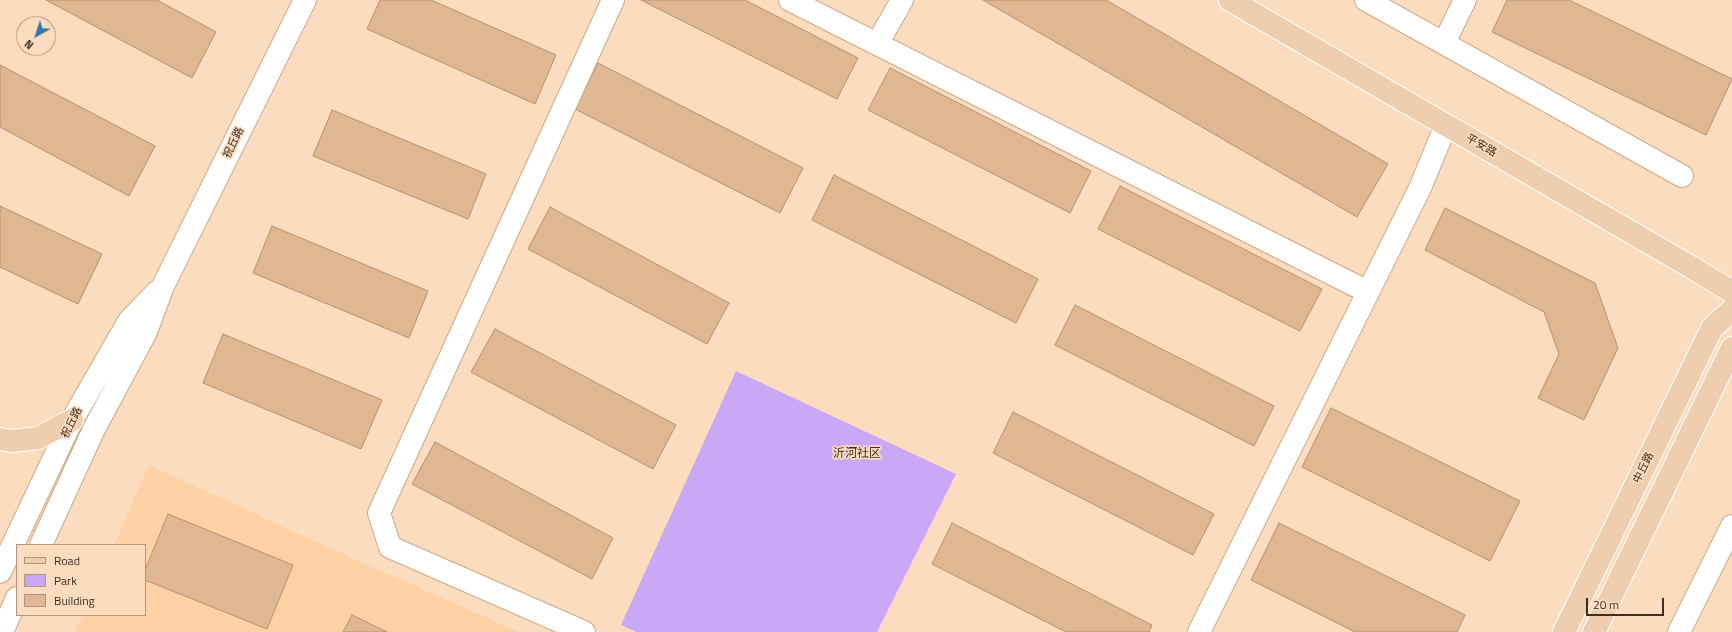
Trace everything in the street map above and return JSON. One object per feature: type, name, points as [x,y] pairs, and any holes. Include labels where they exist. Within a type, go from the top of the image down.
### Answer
[{"type":"main road","name":"平安路","points":[[1230,0],[1732,292]]},
{"type":"main road","name":"中丘路","points":[[1564,632],[1712,328],[1732,310]]},
{"type":"main road","points":[[1594,632],[1732,348]]},
{"type":"main road","points":[[0,440],[12,441],[38,438],[72,420]]},
{"type":"street","name":"祝丘路","points":[[41,544],[94,429],[146,332],[163,286],[305,0]]},
{"type":"street","points":[[584,632],[390,547],[379,513],[613,0]]},
{"type":"street","points":[[790,0],[1368,292]]},
{"type":"street","points":[[877,44],[902,0]]},
{"type":"street","points":[[1366,0],[1682,176]]},
{"type":"street","points":[[1444,44],[1465,0]]},
{"type":"street","points":[[1199,632],[1420,188],[1446,126]]},
{"type":"street","name":"祝丘路","points":[[0,572],[72,420],[129,321],[163,286]]},
{"type":"street","points":[[1679,632],[1732,526]]},
{"type":"street","points":[[2,632],[16,600]]},
{"type":"shaded area","points":[[149,465],[334,550],[519,632],[75,632],[83,616],[146,616],[146,544],[114,544]]},
{"type":"green space","points":[[736,371],[956,474],[877,632],[636,632],[621,625]]},
{"type":"building","points":[[46,0],[157,0],[216,32],[192,78]]},
{"type":"building","points":[[380,0],[431,0],[556,55],[535,104],[367,29]]},
{"type":"building","points":[[641,0],[745,0],[858,58],[837,99]]},
{"type":"building","points":[[983,0],[1106,0],[1388,164],[1357,217]]},
{"type":"building","points":[[1507,0],[1569,0],[1732,79],[1706,135],[1492,32]]},
{"type":"building","points":[[598,63],[803,168],[780,213],[575,109]]},
{"type":"building","points":[[0,65],[155,146],[129,196],[0,127]]},
{"type":"building","points":[[890,68],[1091,171],[1070,213],[868,110]]},
{"type":"building","points":[[332,110],[486,174],[468,219],[313,156]]},
{"type":"building","points":[[834,175],[1038,279],[1016,323],[812,220]]},
{"type":"building","points":[[1120,186],[1322,289],[1300,331],[1098,229]]},
{"type":"building","points":[[0,206],[102,254],[78,304],[0,267]]},
{"type":"building","points":[[550,207],[729,303],[707,344],[528,249]]},
{"type":"building","points":[[1445,208],[1595,283],[1618,348],[1584,420],[1538,398],[1559,354],[1544,312],[1425,250]]},
{"type":"building","points":[[272,226],[428,291],[409,338],[253,273]]},
{"type":"building","points":[[1075,305],[1274,406],[1254,446],[1055,345]]},
{"type":"building","points":[[495,329],[676,425],[653,469],[471,372]]},
{"type":"building","points":[[223,334],[382,400],[361,449],[203,383]]},
{"type":"building","points":[[1331,408],[1520,501],[1490,561],[1302,467]]},
{"type":"building","points":[[1013,412],[1214,514],[1193,555],[993,453]]},
{"type":"building","points":[[435,442],[613,538],[592,579],[412,484]]},
{"type":"building","points":[[168,514],[293,565],[267,629],[146,580],[146,568]]},
{"type":"building","points":[[952,523],[1152,625],[1149,632],[1066,632],[932,564]]},
{"type":"building","points":[[1279,523],[1465,615],[1457,632],[1355,632],[1251,580]]},
{"type":"building","points":[[352,615],[387,632],[343,632]]},
{"type":"district","name":"沂河社区","points":[[857,454]]}]
